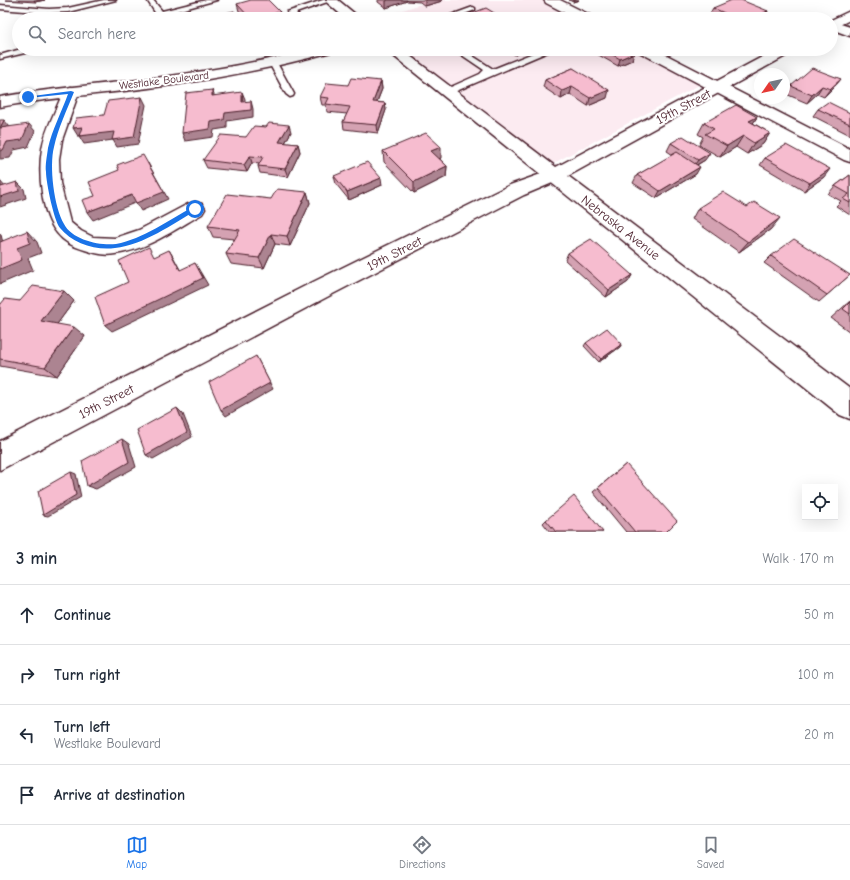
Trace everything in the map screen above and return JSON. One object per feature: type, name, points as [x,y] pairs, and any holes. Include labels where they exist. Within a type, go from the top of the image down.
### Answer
[{"type":"street","points":[[330,0],[345,12]]},
{"type":"street","points":[[550,0],[573,12]]},
{"type":"street","points":[[838,22],[850,16]]},
{"type":"street","points":[[838,28],[850,32]]},
{"type":"street","name":"Westlake Boulevard","points":[[216,59],[250,56]]},
{"type":"street","name":"Westlake Boulevard","points":[[0,102],[28,97],[75,84],[226,72],[267,56]]},
{"type":"street","name":"Nebraska Avenue","points":[[401,56],[850,406]]},
{"type":"street","points":[[658,56],[850,156]]},
{"type":"street","name":"19th Street","points":[[0,456],[333,283],[517,190],[555,176],[775,56]]},
{"type":"street","points":[[75,84],[51,147],[48,172],[56,210],[62,226],[72,236],[90,244],[116,246],[141,238],[195,209]]},
{"type":"lane","points":[[0,7],[49,12],[68,10],[112,0]]},
{"type":"lane","points":[[150,0],[159,12]]},
{"type":"lane","points":[[168,12],[214,0]]},
{"type":"lane","points":[[291,12],[289,10],[330,0]]},
{"type":"lane","points":[[462,12],[473,8]]},
{"type":"lane","points":[[0,57],[12,54]]},
{"type":"lane","points":[[273,56],[290,94]]},
{"type":"lane","points":[[468,56],[489,70],[483,76]]},
{"type":"lane","points":[[447,92],[533,56]]},
{"type":"shaded area","points":[[434,0],[542,0],[565,12],[396,12]]},
{"type":"shaded area","points":[[411,56],[648,56],[701,84],[552,164]]},
{"type":"building","points":[[251,0],[268,0],[280,12],[244,12],[237,4]]},
{"type":"building","points":[[732,0],[741,0],[768,11],[722,12],[713,8]]},
{"type":"building","points":[[486,8],[493,12],[475,12]]},
{"type":"building","points":[[615,56],[627,56],[620,59]]},
{"type":"building","points":[[573,68],[609,90],[590,98],[572,87],[562,91],[545,80]]},
{"type":"building","points":[[812,68],[841,79],[830,89],[822,86],[812,95],[791,86]]},
{"type":"building","points":[[351,78],[381,81],[373,102],[385,103],[377,125],[343,122],[350,107],[326,104],[329,98],[320,97],[327,83],[348,85]]},
{"type":"building","points":[[212,90],[212,96],[242,92],[242,102],[251,101],[251,110],[225,113],[224,120],[211,122],[210,129],[182,133],[186,93]]},
{"type":"building","points":[[142,97],[134,137],[112,140],[114,132],[79,136],[82,127],[73,128],[76,118],[104,115],[108,101]]},
{"type":"building","points":[[828,102],[850,113],[850,124],[818,109]]},
{"type":"building","points":[[736,105],[757,117],[749,121],[770,133],[754,143],[743,136],[727,146],[705,134],[714,129],[704,123]]},
{"type":"building","points":[[0,120],[4,120],[0,128]]},
{"type":"building","points":[[269,123],[289,125],[279,142],[298,144],[285,169],[258,166],[263,157],[250,156],[244,165],[203,160],[221,135],[246,137],[254,126],[266,127]]},
{"type":"building","points":[[29,124],[22,140],[7,142],[3,150],[0,151],[0,128]]},
{"type":"building","points":[[426,133],[441,147],[431,151],[447,166],[414,182],[383,151]]},
{"type":"building","points":[[683,136],[710,153],[698,160],[671,143]]},
{"type":"building","points":[[786,145],[830,169],[810,183],[765,158]]},
{"type":"building","points":[[677,152],[700,167],[660,191],[637,175]]},
{"type":"building","points":[[143,155],[164,192],[136,203],[132,195],[87,212],[82,200],[95,196],[89,182],[119,170],[117,165]]},
{"type":"building","points":[[367,162],[381,178],[347,192],[334,176]]},
{"type":"building","points":[[850,175],[850,203],[843,199],[849,194],[835,186]]},
{"type":"building","points":[[17,182],[19,191],[0,197],[0,184],[1,187]]},
{"type":"building","points":[[277,189],[307,192],[287,236],[271,234],[259,258],[226,254],[240,230],[208,226],[227,194],[271,199]]},
{"type":"building","points":[[723,192],[747,207],[754,202],[780,218],[748,242],[698,208]]},
{"type":"building","points":[[27,231],[30,243],[17,248],[22,260],[0,269],[0,242]]},
{"type":"building","points":[[591,239],[632,275],[609,290],[568,253]]},
{"type":"building","points":[[794,239],[850,275],[827,295],[771,256]]},
{"type":"building","points":[[149,247],[154,257],[169,250],[180,270],[195,263],[203,278],[105,325],[95,297],[128,282],[119,261]]},
{"type":"building","points":[[33,286],[64,291],[41,321],[74,327],[45,367],[0,359],[0,305],[5,299],[20,301]]},
{"type":"building","points":[[850,302],[850,314],[843,309]]},
{"type":"building","points":[[607,328],[622,344],[601,359],[586,343]]},
{"type":"building","points":[[256,356],[270,383],[221,410],[209,382]]},
{"type":"building","points":[[177,408],[187,432],[146,455],[137,430]]},
{"type":"building","points":[[122,439],[129,462],[87,486],[82,461]]},
{"type":"building","points":[[626,464],[677,521],[666,532],[635,532],[598,488]]},
{"type":"building","points":[[71,472],[76,495],[43,515],[38,491]]},
{"type":"building","points":[[574,496],[603,532],[556,532],[546,520]]},
{"type":"route","points":[[28,97],[71,92],[51,147],[48,172],[56,210],[62,226],[72,236],[90,244],[116,246],[141,238],[195,209]]}]
